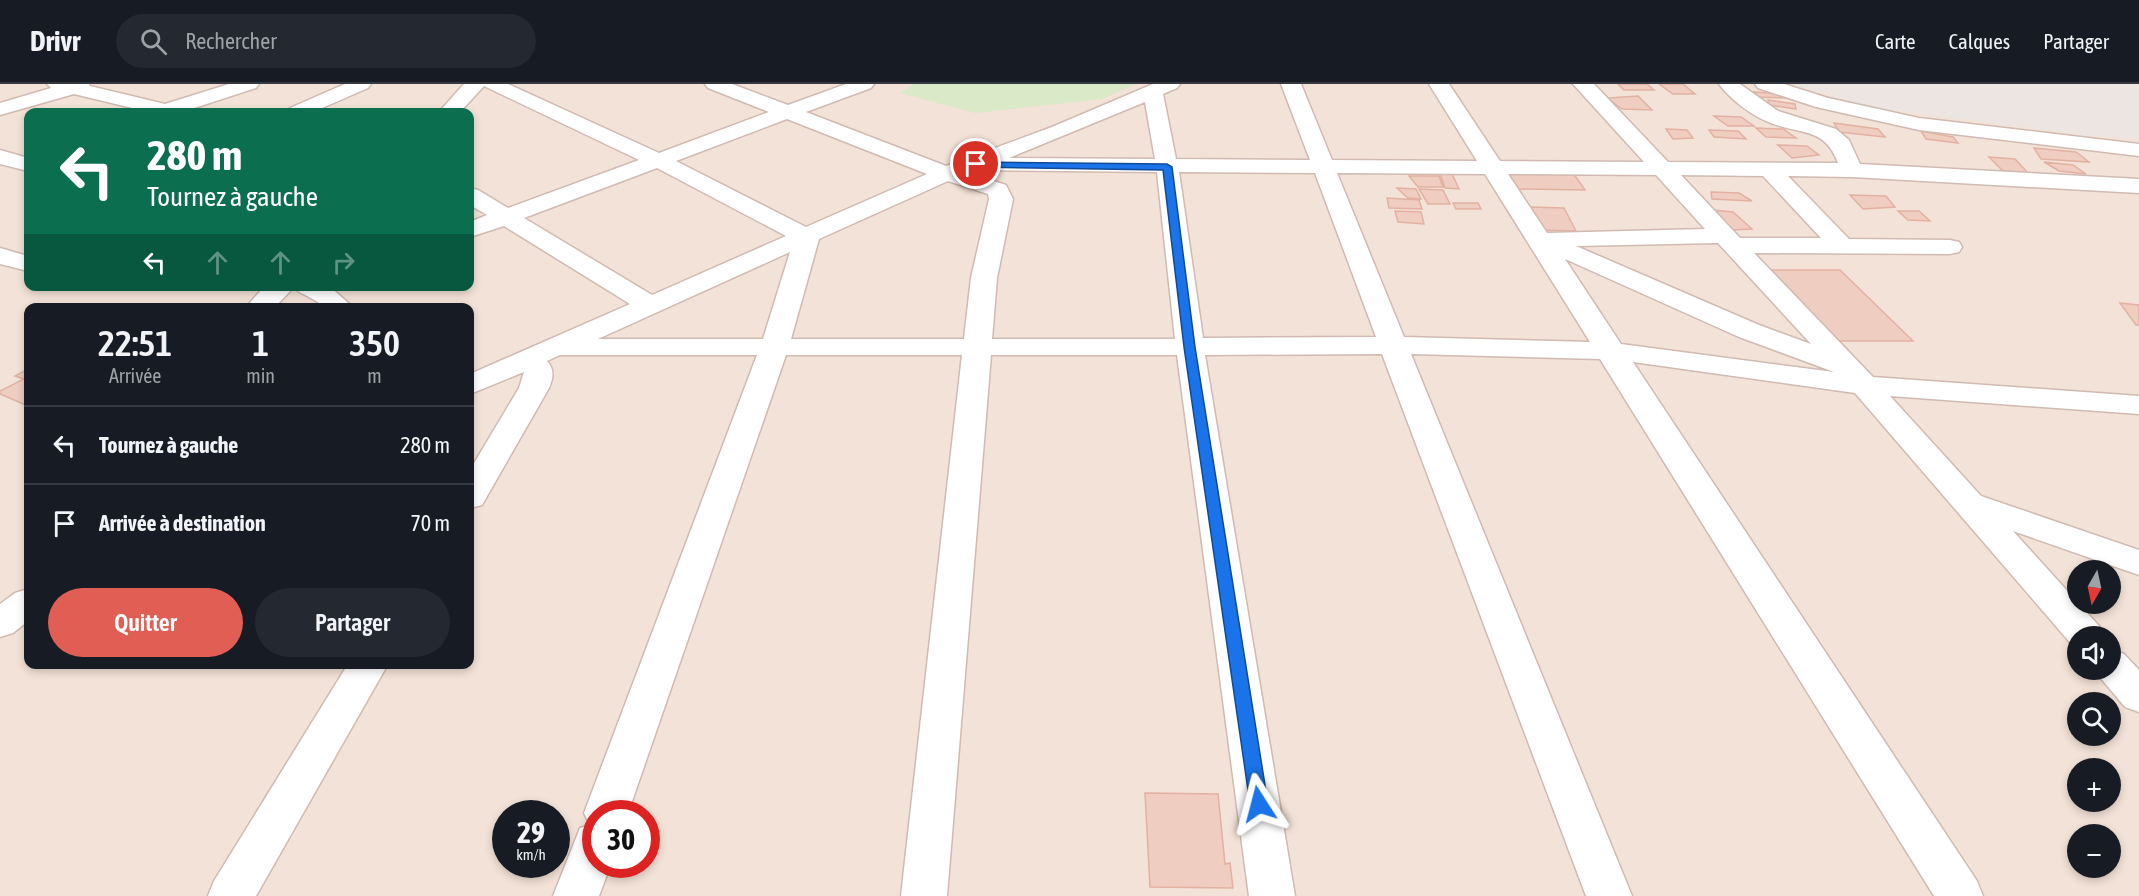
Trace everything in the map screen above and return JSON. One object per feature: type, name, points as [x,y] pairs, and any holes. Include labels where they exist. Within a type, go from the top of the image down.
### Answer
[{"type":"street","points":[[180,108],[249,84]]},
{"type":"street","points":[[306,108],[361,84]]},
{"type":"street","points":[[454,108],[475,84]]},
{"type":"street","points":[[492,84],[657,160],[807,237]]},
{"type":"street","points":[[715,84],[786,113],[961,169],[981,183],[998,190],[1001,199],[984,278],[924,896]]},
{"type":"street","points":[[474,228],[864,84]]},
{"type":"street","points":[[1291,84],[1609,896]]},
{"type":"street","points":[[1439,84],[1960,896]]},
{"type":"street","points":[[1583,84],[1856,376],[2077,626]]},
{"type":"street","points":[[1729,84],[1764,112],[1780,120],[1824,132],[1837,140],[1842,145],[1852,170]]},
{"type":"street","points":[[1765,84],[1824,103],[1919,124],[2139,150]]},
{"type":"street","points":[[0,109],[72,85],[155,108]]},
{"type":"street","points":[[474,383],[961,169],[1161,88],[1167,167],[1190,347],[1272,896]]},
{"type":"street","points":[[1824,103],[1824,132]]},
{"type":"street","points":[[0,157],[24,164]]},
{"type":"street","points":[[961,169],[1494,167],[1852,170],[2139,186]]},
{"type":"street","points":[[1769,169],[1842,246]]},
{"type":"street","points":[[474,197],[652,306]]},
{"type":"street","points":[[611,800],[774,348],[807,237]]},
{"type":"street","points":[[1540,239],[1950,247]]},
{"type":"street","points":[[1540,239],[1856,376]]},
{"type":"street","points":[[0,256],[24,263]]},
{"type":"street","points":[[0,272],[24,265]]},
{"type":"street","points":[[263,303],[276,291]]},
{"type":"street","points":[[321,291],[335,303]]},
{"type":"street","points":[[556,347],[1393,345],[1612,351],[2139,405]]},
{"type":"street","points":[[474,490],[538,378],[538,368],[525,361]]},
{"type":"street","points":[[1969,504],[2139,563]]},
{"type":"street","points":[[0,623],[24,605]]},
{"type":"street","points":[[231,896],[366,669]]},
{"type":"street","points":[[2121,676],[2139,696]]},
{"type":"street","points":[[576,896],[583,878]]},
{"type":"shaded area","points":[[0,84],[2139,84],[2139,896],[0,896]]},
{"type":"shaded area","points":[[1792,84],[2139,84],[2139,139],[2089,136],[1868,107]]},
{"type":"green space","points":[[914,84],[1137,84],[1102,99],[975,113],[900,93]]},
{"type":"building","points":[[1618,84],[1647,84],[1654,90],[1624,90]]},
{"type":"building","points":[[1659,84],[1683,84],[1695,94],[1673,94]]},
{"type":"building","points":[[1754,92],[1783,94],[1788,98],[1755,97]]},
{"type":"building","points":[[1638,96],[1652,110],[1622,109],[1607,98]]},
{"type":"building","points":[[1768,100],[1795,104],[1796,109],[1769,105]]},
{"type":"building","points":[[1714,116],[1741,117],[1754,126],[1728,126]]},
{"type":"building","points":[[1834,123],[1878,129],[1885,137],[1839,132]]},
{"type":"building","points":[[1756,128],[1783,129],[1796,138],[1766,137]]},
{"type":"building","points":[[1666,129],[1687,130],[1693,138],[1673,139]]},
{"type":"building","points":[[1709,130],[1738,131],[1746,139],[1714,137]]},
{"type":"building","points":[[1921,131],[1953,137],[1958,143],[1926,139]]},
{"type":"building","points":[[1778,145],[1807,146],[1819,155],[1792,158]]},
{"type":"building","points":[[2034,148],[2076,152],[2089,162],[2041,159]]},
{"type":"building","points":[[1989,157],[2015,159],[2028,173],[2003,171]]},
{"type":"building","points":[[2044,162],[2073,165],[2086,174],[2059,171]]},
{"type":"building","points":[[1507,172],[1573,173],[1585,190],[1517,189]]},
{"type":"building","points":[[1440,174],[1452,174],[1459,189],[1445,188]]},
{"type":"building","points":[[1409,176],[1439,176],[1443,187],[1418,187]]},
{"type":"building","points":[[1397,188],[1416,189],[1421,199],[1408,198]]},
{"type":"building","points":[[1419,189],[1443,190],[1450,204],[1428,204]]},
{"type":"building","points":[[1711,192],[1739,193],[1752,201],[1712,199]]},
{"type":"building","points":[[1850,195],[1886,196],[1895,207],[1863,209]]},
{"type":"building","points":[[1387,198],[1419,200],[1422,209],[1389,208]]},
{"type":"building","points":[[1453,203],[1478,203],[1481,209],[1456,209]]},
{"type":"building","points":[[1530,207],[1564,208],[1576,231],[1542,230]]},
{"type":"building","points":[[1713,210],[1733,212],[1752,229],[1731,230]]},
{"type":"building","points":[[1395,211],[1421,212],[1424,224],[1398,222]]},
{"type":"building","points":[[1898,211],[1919,211],[1930,221],[1908,220]]},
{"type":"building","points":[[1766,270],[1840,270],[1913,341],[1832,341]]},
{"type":"building","points":[[2120,303],[2139,305],[2139,325],[2136,325]]},
{"type":"building","points":[[24,371],[24,379],[15,376]]},
{"type":"building","points":[[24,379],[24,404],[0,394],[0,391]]},
{"type":"building","points":[[1145,793],[1218,794],[1225,864],[1230,863],[1233,888],[1150,887]]},
{"type":"route","points":[[976,164],[1167,167],[1190,347],[1259,804]]}]
